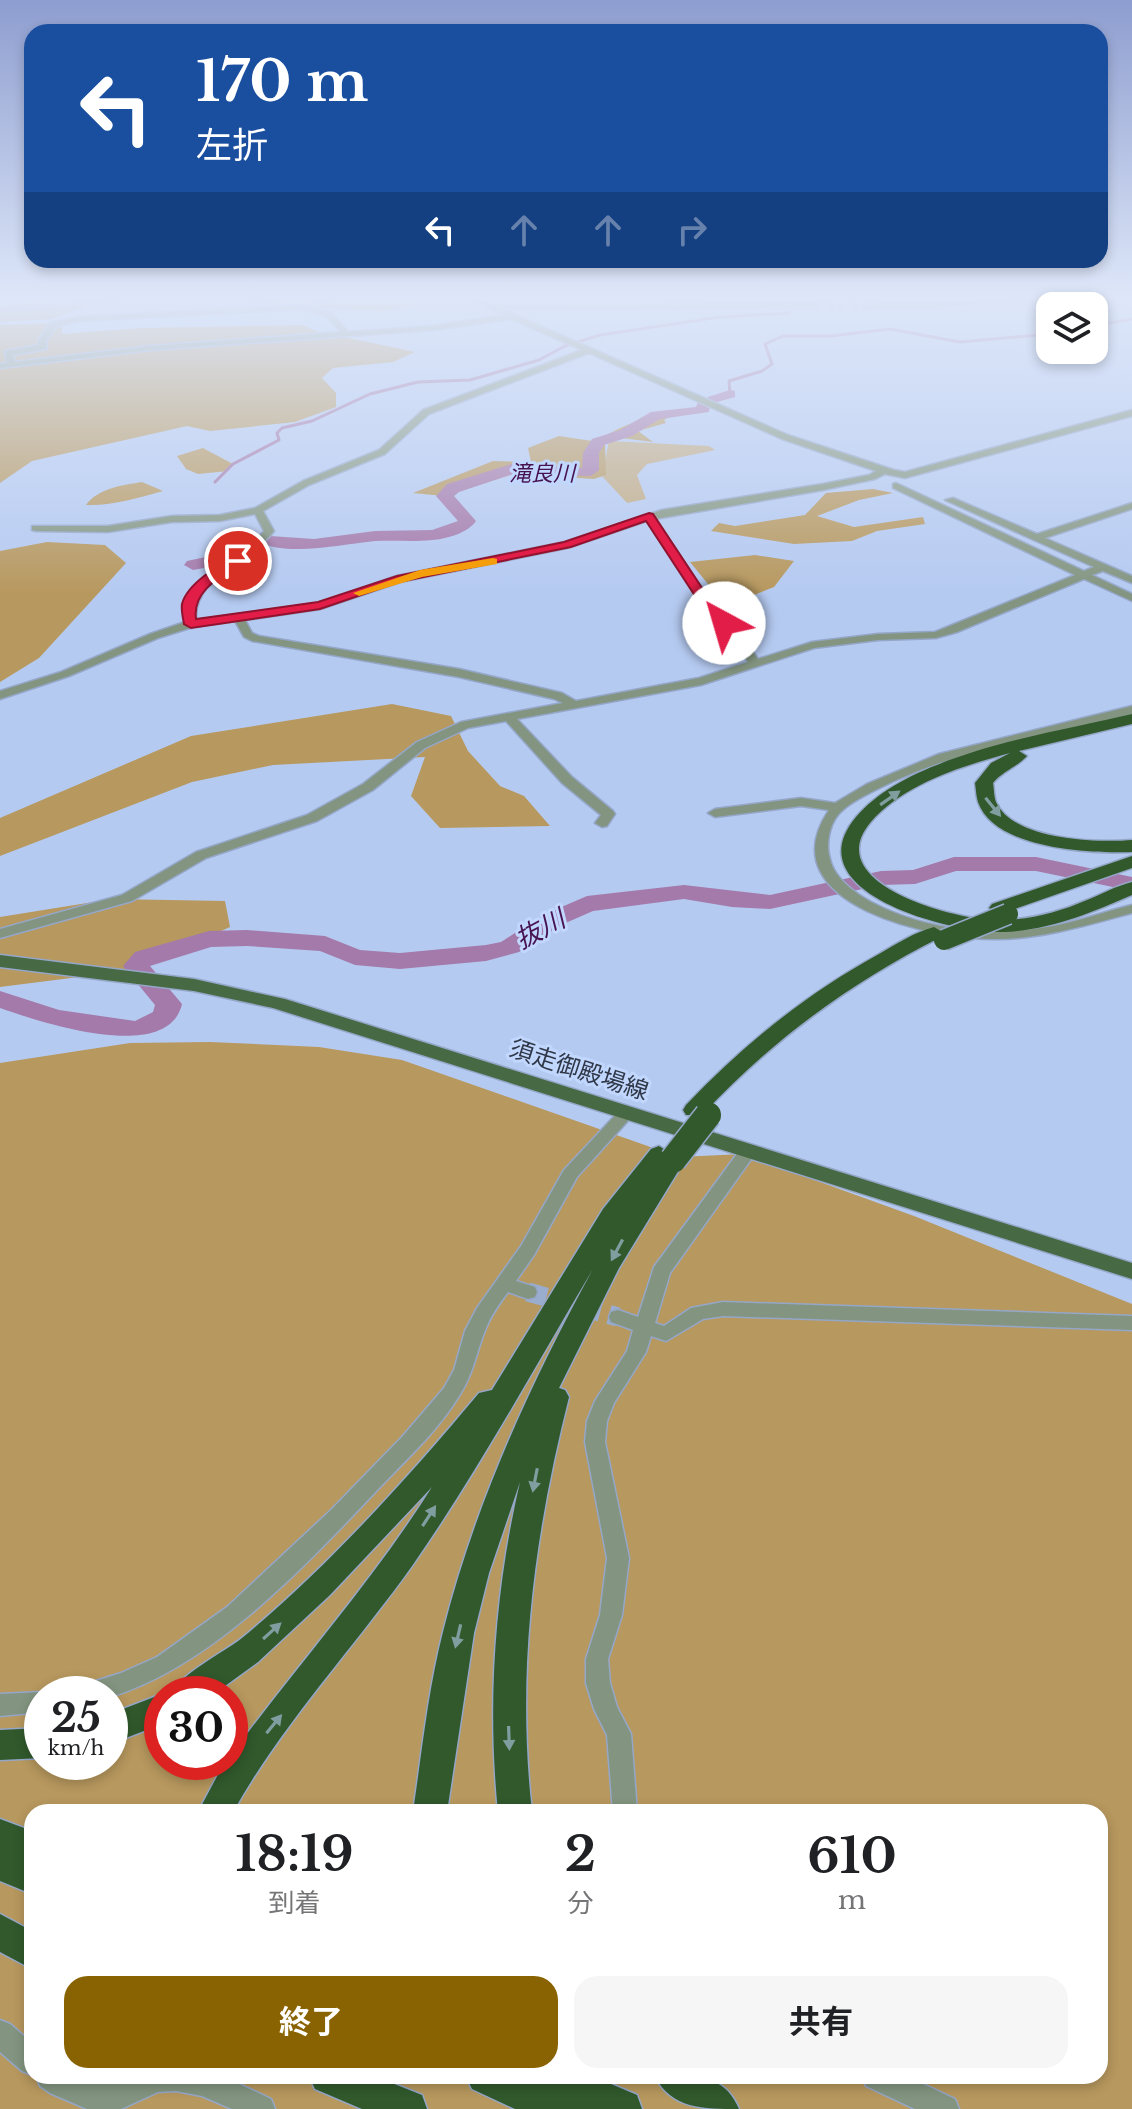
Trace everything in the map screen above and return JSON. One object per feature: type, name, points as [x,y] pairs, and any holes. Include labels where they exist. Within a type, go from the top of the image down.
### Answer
[{"type":"highway","points":[[1132,719],[1009,749],[929,776],[899,792],[862,821],[853,836],[853,860],[860,874],[888,898],[925,915],[967,924],[1017,925],[1061,917],[1132,888]]},
{"type":"highway","points":[[1132,728],[1009,760],[989,774],[983,792],[994,811],[1006,821],[1038,837],[1082,847],[1132,846]]},
{"type":"highway","points":[[216,1676],[267,1636],[390,1515],[452,1446],[500,1384],[593,1238],[619,1205],[666,1157],[701,1113],[765,1055],[824,1008],[939,937],[1132,862]]},
{"type":"highway","points":[[1066,889],[1132,871]]},
{"type":"highway","points":[[431,1804],[458,1633],[502,1490],[578,1324],[666,1157]]},
{"type":"highway","points":[[220,1804],[262,1739],[362,1612],[420,1531],[619,1205]]},
{"type":"highway","points":[[514,1804],[508,1710],[517,1593],[542,1442],[578,1324]]},
{"type":"highway","points":[[0,1745],[24,1744]]},
{"type":"highway","points":[[0,1835],[24,1845]]},
{"type":"highway","points":[[0,1864],[24,1874]]},
{"type":"highway","points":[[0,1932],[24,1946]]},
{"type":"highway","points":[[347,2084],[408,2109]]},
{"type":"highway","points":[[503,2084],[559,2109]]},
{"type":"highway","points":[[566,2084],[623,2109]]},
{"type":"highway","points":[[685,2084],[720,2109]]},
{"type":"main road","name":"須走御殿場線","points":[[0,961],[238,992],[1132,1271]]},
{"type":"street","points":[[36,528],[108,529],[172,519],[220,518],[258,510],[306,483],[382,452],[393,446],[405,426],[426,412],[464,397]]},
{"type":"street","points":[[694,397],[785,437],[883,471],[905,475],[1132,413]]},
{"type":"street","points":[[1109,419],[1132,426]]},
{"type":"street","points":[[0,695],[65,674],[154,636],[191,624],[320,606],[397,579],[567,545],[649,517],[823,487],[872,477],[883,471]]},
{"type":"street","points":[[905,475],[908,482],[1132,580]]},
{"type":"street","points":[[896,486],[1132,598]]},
{"type":"street","points":[[1036,538],[1132,506]]},
{"type":"street","points":[[191,624],[188,606],[192,596],[247,553],[269,531],[258,510]]},
{"type":"street","points":[[649,517],[710,608],[738,638],[755,663]]},
{"type":"street","points":[[0,934],[127,898],[201,855],[312,818],[346,801],[421,745],[450,731],[573,704],[701,681],[812,645],[878,637],[936,635],[1103,567]]},
{"type":"street","points":[[238,617],[248,635],[256,639],[459,673],[558,696],[573,704]]},
{"type":"street","points":[[1132,710],[942,755],[872,786],[837,807],[821,834],[819,848],[823,864],[832,878],[849,894],[900,919],[976,934],[1056,930],[1132,909]]},
{"type":"street","points":[[509,717],[567,780],[608,814],[602,823]]},
{"type":"street","points":[[715,813],[801,802],[837,807]]},
{"type":"street","points":[[128,1681],[165,1664],[235,1614],[339,1516],[451,1393],[464,1370],[475,1331],[486,1308],[528,1250],[570,1174],[627,1113]]},
{"type":"street","points":[[624,1804],[619,1734],[606,1709],[598,1683],[597,1659],[611,1615],[618,1558],[595,1442],[597,1421],[605,1401],[636,1352],[661,1272],[748,1151]]},
{"type":"street","points":[[504,1284],[528,1292]]},
{"type":"street","points":[[618,1317],[666,1334],[698,1313],[723,1309],[1132,1323]]},
{"type":"street","points":[[0,1705],[24,1703]]},
{"type":"street","points":[[0,2034],[24,2054]]},
{"type":"street","points":[[62,2084],[76,2093],[107,2100],[147,2084]]},
{"type":"street","points":[[205,2084],[261,2109]]},
{"type":"street","points":[[893,2084],[945,2109]]},
{"type":"shaded area","points":[[0,397],[336,397],[336,407],[295,422],[210,431],[187,426],[32,461],[0,483]]},
{"type":"shaded area","points":[[673,415],[664,420],[666,423],[638,431],[653,442],[605,436],[638,421]]},
{"type":"shaded area","points":[[559,436],[605,443],[606,475],[594,479],[513,474],[444,496],[413,493],[493,461],[531,462],[528,448]]},
{"type":"shaded area","points":[[609,441],[709,446],[715,450],[647,464],[637,475],[646,499],[627,503],[602,476]]},
{"type":"shaded area","points":[[203,448],[233,464],[228,471],[198,474],[186,469],[177,456]]},
{"type":"shaded area","points":[[142,482],[163,491],[115,503],[86,505],[104,491]]},
{"type":"shaded area","points":[[873,489],[893,493],[859,500],[817,516],[854,527],[923,517],[925,524],[877,531],[852,541],[794,544],[711,531],[719,523],[735,526],[805,515],[826,493]]},
{"type":"shaded area","points":[[47,542],[105,545],[126,563],[39,658],[0,682],[0,551]]},
{"type":"shaded area","points":[[755,555],[794,561],[774,587],[726,606],[690,562]]},
{"type":"shaded area","points":[[392,704],[451,716],[468,751],[500,786],[524,796],[550,826],[440,828],[411,796],[425,757],[273,765],[192,782],[0,856],[0,818],[191,736]]},
{"type":"shaded area","points":[[112,899],[225,901],[230,927],[134,970],[0,987],[0,917]]},
{"type":"shaded area","points":[[210,1042],[319,1047],[402,1060],[679,1157],[743,1154],[914,1216],[1132,1304],[1132,2109],[0,2109],[0,1063],[130,1043]]},
{"type":"waterway","points":[[215,482],[233,464],[279,440],[277,433],[282,428],[312,421],[363,397]]},
{"type":"waterway","name":"滝良川","points":[[713,400],[720,397]]},
{"type":"waterway","name":"滝良川","points":[[270,541],[314,544],[375,536],[433,535],[464,525],[467,521],[444,496],[453,488],[512,469],[585,473],[591,470],[591,453],[598,442],[626,433],[656,415],[699,411],[704,409],[703,405]]},
{"type":"waterway","name":"滝良川","points":[[193,565],[215,561],[252,544]]},
{"type":"waterway","name":"抜川","points":[[0,999],[54,1018],[135,1029],[166,1016],[169,1004],[136,966],[144,958],[209,939],[247,938],[325,944],[355,957],[400,961],[486,953],[510,947],[552,920],[587,904],[684,892],[732,900],[770,902],[881,878],[915,877],[954,864],[1036,864],[1132,884]]},
{"type":"tunnel","points":[[528,1292],[618,1317]]},
{"type":"slow traffic","points":[[359,593],[397,579],[493,561]]},
{"type":"route","points":[[238,561],[217,573],[192,596],[188,606],[191,624],[320,606],[397,579],[567,545],[649,517],[710,608],[724,623]]}]
